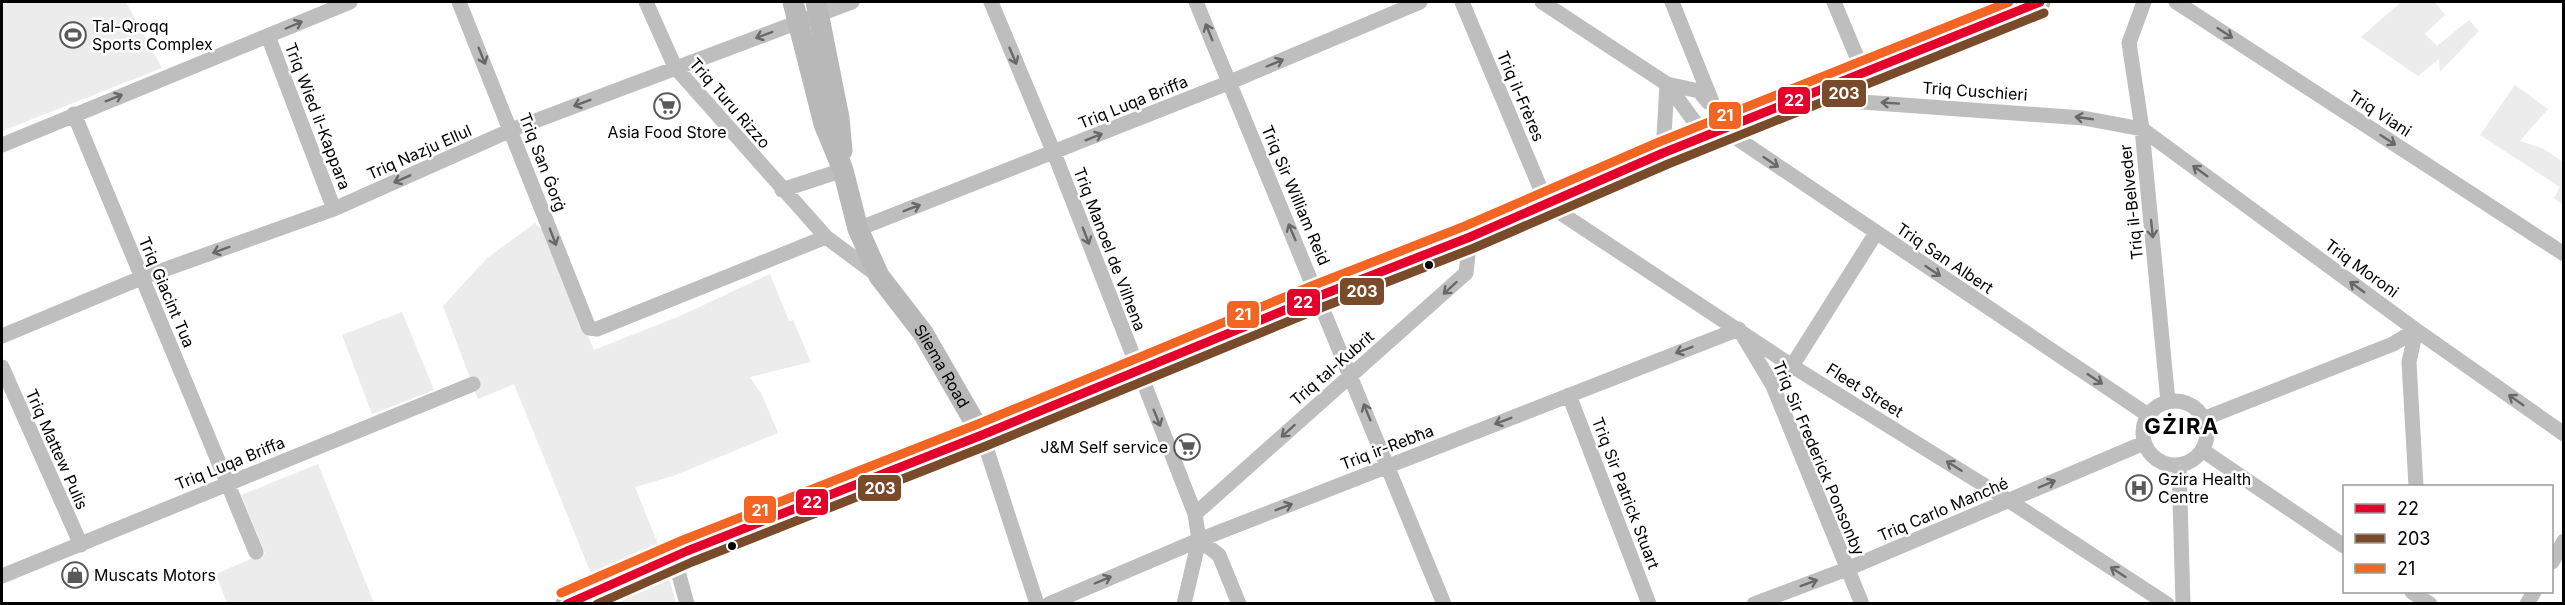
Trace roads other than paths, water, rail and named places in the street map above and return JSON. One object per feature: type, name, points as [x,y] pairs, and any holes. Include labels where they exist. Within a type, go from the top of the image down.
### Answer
[{"type":"main road","name":"Sliema Road","points":[[793,2],[824,124],[843,170],[858,229],[879,276],[922,333],[982,435]]},
{"type":"main road","points":[[566,603],[674,557],[1470,237],[1664,153],[1714,125],[1804,98],[2040,2]]},
{"type":"main road","name":"Sliema Road","points":[[818,8],[839,118],[843,170]]},
{"type":"street","points":[[2,145],[350,2]]},
{"type":"street","name":"Triq San Ġorġ","points":[[459,2],[589,328],[597,329],[826,237]]},
{"type":"street","name":"Triq Turu Rizzo","points":[[646,2],[675,67],[826,237],[879,276]]},
{"type":"street","name":"Triq Nazju Ellul","points":[[2,336],[141,278],[334,209],[511,130],[797,23],[818,8],[852,2]]},
{"type":"street","name":"Triq Manoel de Vilhena","points":[[991,2],[1054,153],[1196,514],[1199,540],[1184,603]]},
{"type":"street","name":"Triq Sir William Reid","points":[[1197,2],[1444,603]]},
{"type":"street","name":"Triq Luqa Briffa","points":[[858,229],[1229,83],[1420,2]]},
{"type":"street","name":"Triq il-Frères","points":[[1462,2],[1547,204]]},
{"type":"street","name":"Triq San Albert","points":[[1542,2],[1667,84],[1714,125],[2148,415]]},
{"type":"street","points":[[1672,2],[1714,125]]},
{"type":"street","points":[[1834,2],[1864,74]]},
{"type":"street","name":"Triq il-Belveder","points":[[2144,2],[2129,42],[2142,129],[2169,402]]},
{"type":"street","name":"Triq Viani","points":[[2176,2],[2564,254]]},
{"type":"street","name":"Triq Wied il-Kappara","points":[[268,36],[334,209]]},
{"type":"street","points":[[1664,153],[1667,84]]},
{"type":"street","name":"Triq San Albert","points":[[1667,84],[1699,91],[1714,125]]},
{"type":"street","name":"Triq Cuschieri","points":[[1804,98],[2083,118],[2142,129]]},
{"type":"street","name":"Triq Giacint Tua","points":[[74,114],[256,552]]},
{"type":"street","name":"Triq Moroni","points":[[2142,129],[2416,330],[2564,434]]},
{"type":"street","points":[[782,190],[843,170]]},
{"type":"street","name":"Fleet Street","points":[[1547,204],[1792,366],[2008,500],[2157,602]]},
{"type":"street","points":[[1773,386],[1792,366],[1876,233]]},
{"type":"street","name":"Triq tal-Kubrit","points":[[1196,514],[1466,273],[1470,237]]},
{"type":"street","name":"Triq Sir Frederick Ponsonby","points":[[1739,329],[1773,386],[1862,603]]},
{"type":"street","name":"Triq ir-Rebħa","points":[[1049,603],[1199,540],[1739,329]]},
{"type":"street","points":[[2203,419],[2393,344],[2416,330]]},
{"type":"street","points":[[2416,330],[2409,362],[2416,485]]},
{"type":"street","name":"Triq Mattew Pulis","points":[[2,367],[81,545]]},
{"type":"street","name":"Triq Luqa Briffa","points":[[2,576],[81,545],[227,482],[473,384]]},
{"type":"street","name":"Triq Sir Patrick Stuart","points":[[1569,395],[1649,603]]},
{"type":"street","points":[[2169,402],[2189,404],[2203,419],[2207,429],[2202,450],[2192,461],[2179,466],[2168,465],[2157,460],[2149,453],[2144,443],[2144,424],[2148,415],[2158,406],[2169,402]]},
{"type":"street","name":"Sliema Road","points":[[982,435],[1037,603]]},
{"type":"street","name":"Triq Carlo Manché","points":[[1754,603],[1847,569],[2144,443]]},
{"type":"street","points":[[2202,450],[2343,545]]},
{"type":"street","points":[[2179,466],[2182,603]]},
{"type":"street","points":[[1199,540],[1219,555],[1239,603]]},
{"type":"street","points":[[2553,560],[2564,541]]},
{"type":"street","points":[[674,557],[687,603]]},
{"type":"place","name":"Tal-Qroqq Sports Complex","points":[[73,35]]},
{"type":"place","name":"Asia Food Store","points":[[667,106]]},
{"type":"place","name":"J&M Self service","points":[[1187,447]]},
{"type":"place","name":"Gzira Health Centre","points":[[2139,488]]},
{"type":"place","name":"Muscats Motors","points":[[75,575]]},
{"type":"district","name":"GŻIRA","points":[[2182,426]]}]
